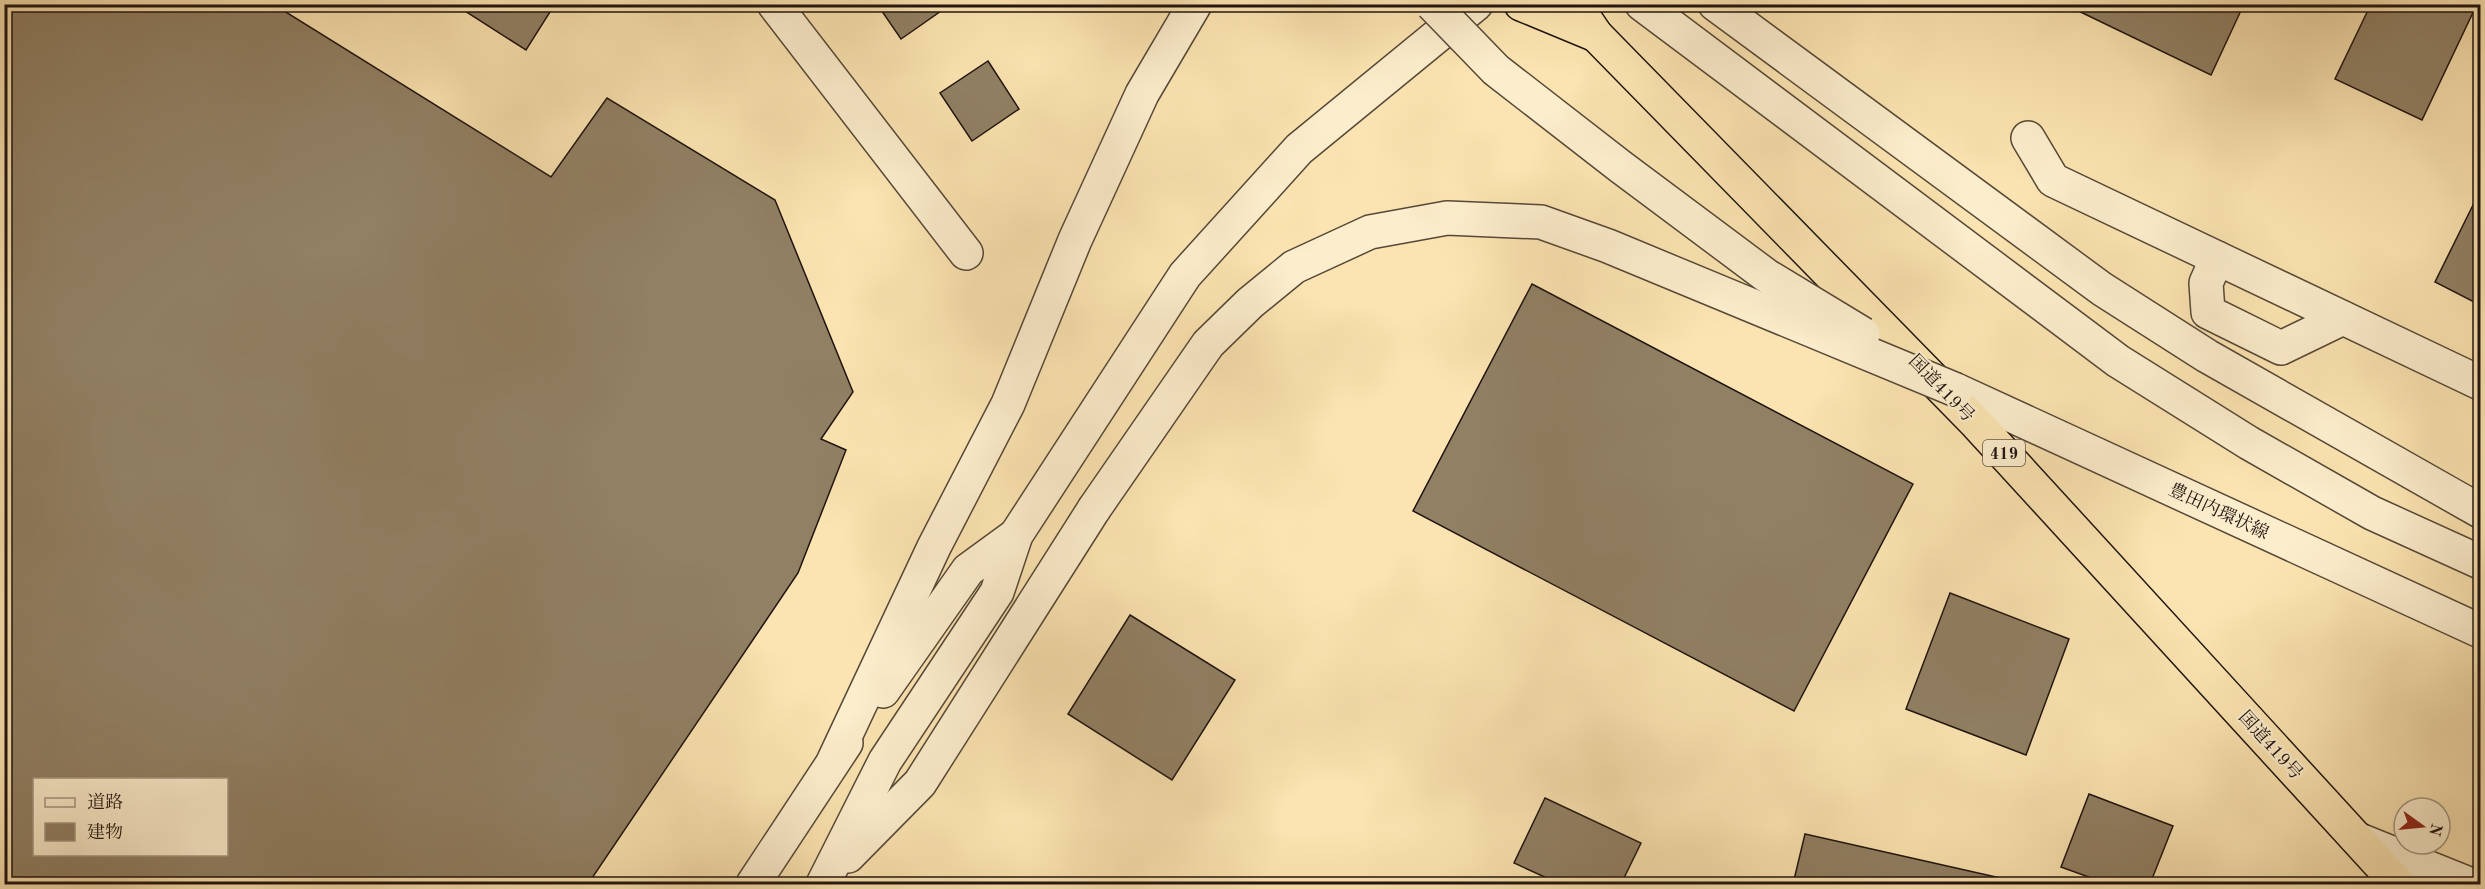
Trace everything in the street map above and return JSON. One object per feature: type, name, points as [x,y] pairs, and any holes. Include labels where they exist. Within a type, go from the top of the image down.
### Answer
[{"type":"highway","name":"国道419号","points":[[1521,4],[1596,35]]},
{"type":"highway","name":"国道419号","points":[[1575,4],[1596,35],[1977,424],[2398,885]]},
{"type":"street","points":[[774,4],[966,252]]},
{"type":"street","points":[[834,760],[934,547],[1008,404],[1075,240],[1142,94],[1195,4]]},
{"type":"street","points":[[1431,4],[1496,70],[1767,276],[1956,390]]},
{"type":"street","points":[[825,881],[885,761],[997,592],[1016,535],[1185,275],[1299,149],[1476,4]]},
{"type":"street","points":[[1642,4],[2118,361],[2248,443],[2372,513],[2481,562]]},
{"type":"street","points":[[1715,4],[2102,289],[2207,356],[2481,511]]},
{"type":"street","points":[[2028,138],[2053,180],[2481,383]]},
{"type":"street","points":[[825,881],[920,783],[1094,509],[1208,345],[1250,303],[1294,267],[1370,232],[1447,218],[1541,222],[1608,246],[1956,390]]},
{"type":"street","points":[[2217,258],[2206,283],[2208,312],[2281,348],[2343,318]]},
{"type":"street","name":"豊田内環状線","points":[[1956,390],[2481,631]]},
{"type":"street","points":[[753,885],[834,760],[968,570],[1016,535]]},
{"type":"street","points":[[2357,839],[2469,885]]},
{"type":"building","points":[[4,4],[273,4],[551,177],[607,98],[775,200],[853,392],[821,439],[846,450],[798,573],[588,884],[4,884]]},
{"type":"building","points":[[454,4],[555,4],[526,50]]},
{"type":"building","points":[[877,4],[951,4],[901,39]]},
{"type":"building","points":[[2064,4],[2244,4],[2211,75]]},
{"type":"building","points":[[2371,4],[2477,4],[2422,120],[2335,79]]},
{"type":"building","points":[[988,61],[1019,109],[972,141],[940,93]]},
{"type":"building","points":[[2475,201],[2480,204],[2480,305],[2435,282]]},
{"type":"building","points":[[1532,284],[1913,484],[1794,711],[1413,511]]},
{"type":"building","points":[[1950,593],[2069,639],[2026,755],[1906,709]]},
{"type":"building","points":[[1130,615],[1235,680],[1172,780],[1068,714]]},
{"type":"building","points":[[2089,794],[2173,826],[2150,884],[2108,884],[2061,867]]},
{"type":"building","points":[[1545,798],[1641,843],[1621,884],[1560,884],[1514,863]]},
{"type":"building","points":[[1805,834],[2027,884],[1793,884]]}]
